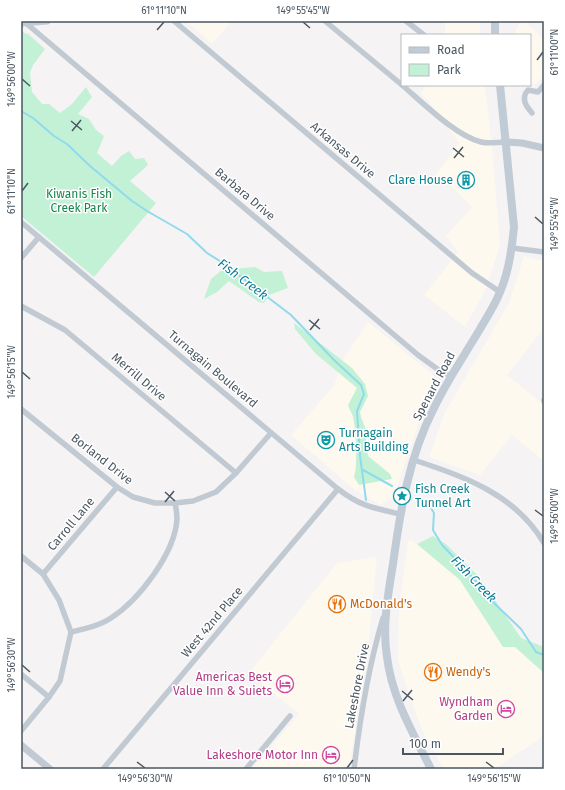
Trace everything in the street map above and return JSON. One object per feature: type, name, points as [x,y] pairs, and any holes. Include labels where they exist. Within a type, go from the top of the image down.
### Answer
[{"type":"main road","points":[[495,21],[495,34]]},
{"type":"main road","name":"Spenard Road","points":[[431,769],[399,703],[392,681],[386,649],[386,608],[400,514],[420,440],[432,410],[490,311],[508,272],[514,227],[500,86]]},
{"type":"street","points":[[24,24],[47,21]]},
{"type":"street","name":"Arkansas Drive","points":[[174,21],[472,273],[500,292]]},
{"type":"street","points":[[325,21],[401,84]]},
{"type":"street","points":[[406,21],[423,34]]},
{"type":"street","name":"Barbara Drive","points":[[24,24],[418,354],[440,371],[451,376]]},
{"type":"street","points":[[532,113],[524,100],[525,94],[528,90],[538,92],[544,85]]},
{"type":"street","points":[[403,86],[459,132],[470,138],[482,142],[506,142],[544,148]]},
{"type":"street","name":"Turnagain Boulevard","points":[[21,222],[352,500],[368,507],[400,514]]},
{"type":"street","points":[[21,258],[39,237]]},
{"type":"street","points":[[512,248],[544,252]]},
{"type":"street","name":"Merrill Drive","points":[[21,306],[65,330],[236,474]]},
{"type":"street","name":"Borland Drive","points":[[21,409],[117,487],[133,497],[156,503],[175,504],[193,501],[216,492],[236,474],[271,433]]},
{"type":"street","points":[[414,460],[453,473],[482,486],[513,507],[535,528],[544,543]]},
{"type":"street","name":"Carroll Lane","points":[[43,574],[117,487]]},
{"type":"street","name":"West 42nd Place","points":[[103,769],[338,489]]},
{"type":"street","points":[[71,632],[89,628],[110,619],[130,603],[148,581],[164,558],[172,538],[177,519],[175,504]]},
{"type":"street","points":[[21,556],[43,574],[59,600],[71,632],[60,681],[49,698],[21,731]]},
{"type":"street","name":"Lakeshore Drive","points":[[354,769],[364,697],[374,650],[386,608]]},
{"type":"street","points":[[374,650],[379,643],[386,649]]},
{"type":"street","points":[[21,674],[49,698]]},
{"type":"street","points":[[246,769],[290,716]]},
{"type":"street","points":[[21,745],[50,769]]},
{"type":"shaded area","points":[[186,21],[232,21],[212,44]]},
{"type":"shaded area","points":[[445,21],[480,21],[480,34],[445,34]]},
{"type":"shaded area","points":[[521,21],[524,21],[544,39],[544,75],[536,84],[531,85],[531,34],[514,34]]},
{"type":"shaded area","points":[[425,86],[485,86],[493,156],[500,245],[486,289],[465,327],[424,295],[458,252],[446,236],[472,207],[450,185],[436,174],[459,143],[429,102],[420,94]]},
{"type":"shaded area","points":[[524,256],[544,261],[544,328],[507,375],[544,405],[544,461],[512,435],[480,475],[429,457],[445,412],[509,303]]},
{"type":"shaded area","points":[[368,322],[435,376],[394,496],[380,505],[355,490],[291,435],[334,385],[345,356]]},
{"type":"shaded area","points":[[412,540],[460,580],[503,647],[515,647],[544,673],[544,736],[494,769],[444,769],[424,735],[410,697],[398,660],[399,606],[408,541]]},
{"type":"shaded area","points":[[377,557],[369,641],[349,769],[252,769],[299,714],[249,673],[337,563]]},
{"type":"green space","name":"Kiwanis Fish Creek Park","points":[[22,31],[26,34],[27,33],[45,49],[33,65],[30,73],[32,92],[42,104],[49,104],[60,113],[72,104],[86,87],[92,97],[78,114],[89,119],[96,130],[104,136],[97,153],[112,166],[121,156],[129,151],[135,159],[144,158],[148,165],[130,181],[156,203],[94,277],[21,216]]},
{"type":"green space","points":[[255,267],[264,272],[282,271],[288,288],[269,295],[264,303],[259,302],[229,281],[217,292],[204,299],[211,279],[222,270]]},
{"type":"green space","points":[[294,323],[352,368],[365,384],[368,396],[360,412],[365,427],[368,456],[390,474],[392,479],[359,485],[354,477],[356,457],[355,430],[353,417],[348,405],[357,388],[316,354],[295,329]]},
{"type":"green space","points":[[433,536],[446,544],[480,578],[521,638],[544,647],[544,673],[515,647],[503,647],[460,580],[417,544]]},
{"type":"waterway","name":"Fish Creek","points":[[21,111],[33,118],[54,136],[67,144],[90,166],[132,201],[187,234],[207,253],[223,263],[291,315],[334,360],[361,385],[364,394],[357,411],[360,456],[366,500]]},
{"type":"waterway","name":"Fish Creek","points":[[363,470],[392,486]]},
{"type":"waterway","name":"Fish Creek","points":[[417,499],[422,500],[429,505],[434,513],[433,530],[442,545],[495,604],[521,629],[536,652],[544,655]]},
{"type":"place","name":"Clare House","points":[[466,180]]},
{"type":"place","name":"Turnagain Arts Building","points":[[326,440]]},
{"type":"place","name":"Fish Creek Tunnel Art","points":[[402,496]]},
{"type":"place","name":"McDonald's","points":[[337,604]]},
{"type":"place","name":"Wendy's","points":[[433,672]]},
{"type":"place","name":"Americas Best Value Inn & Suiets","points":[[285,684]]},
{"type":"place","name":"Wyndham Garden","points":[[506,709]]},
{"type":"place","name":"Lakeshore Motor Inn","points":[[331,755]]}]
